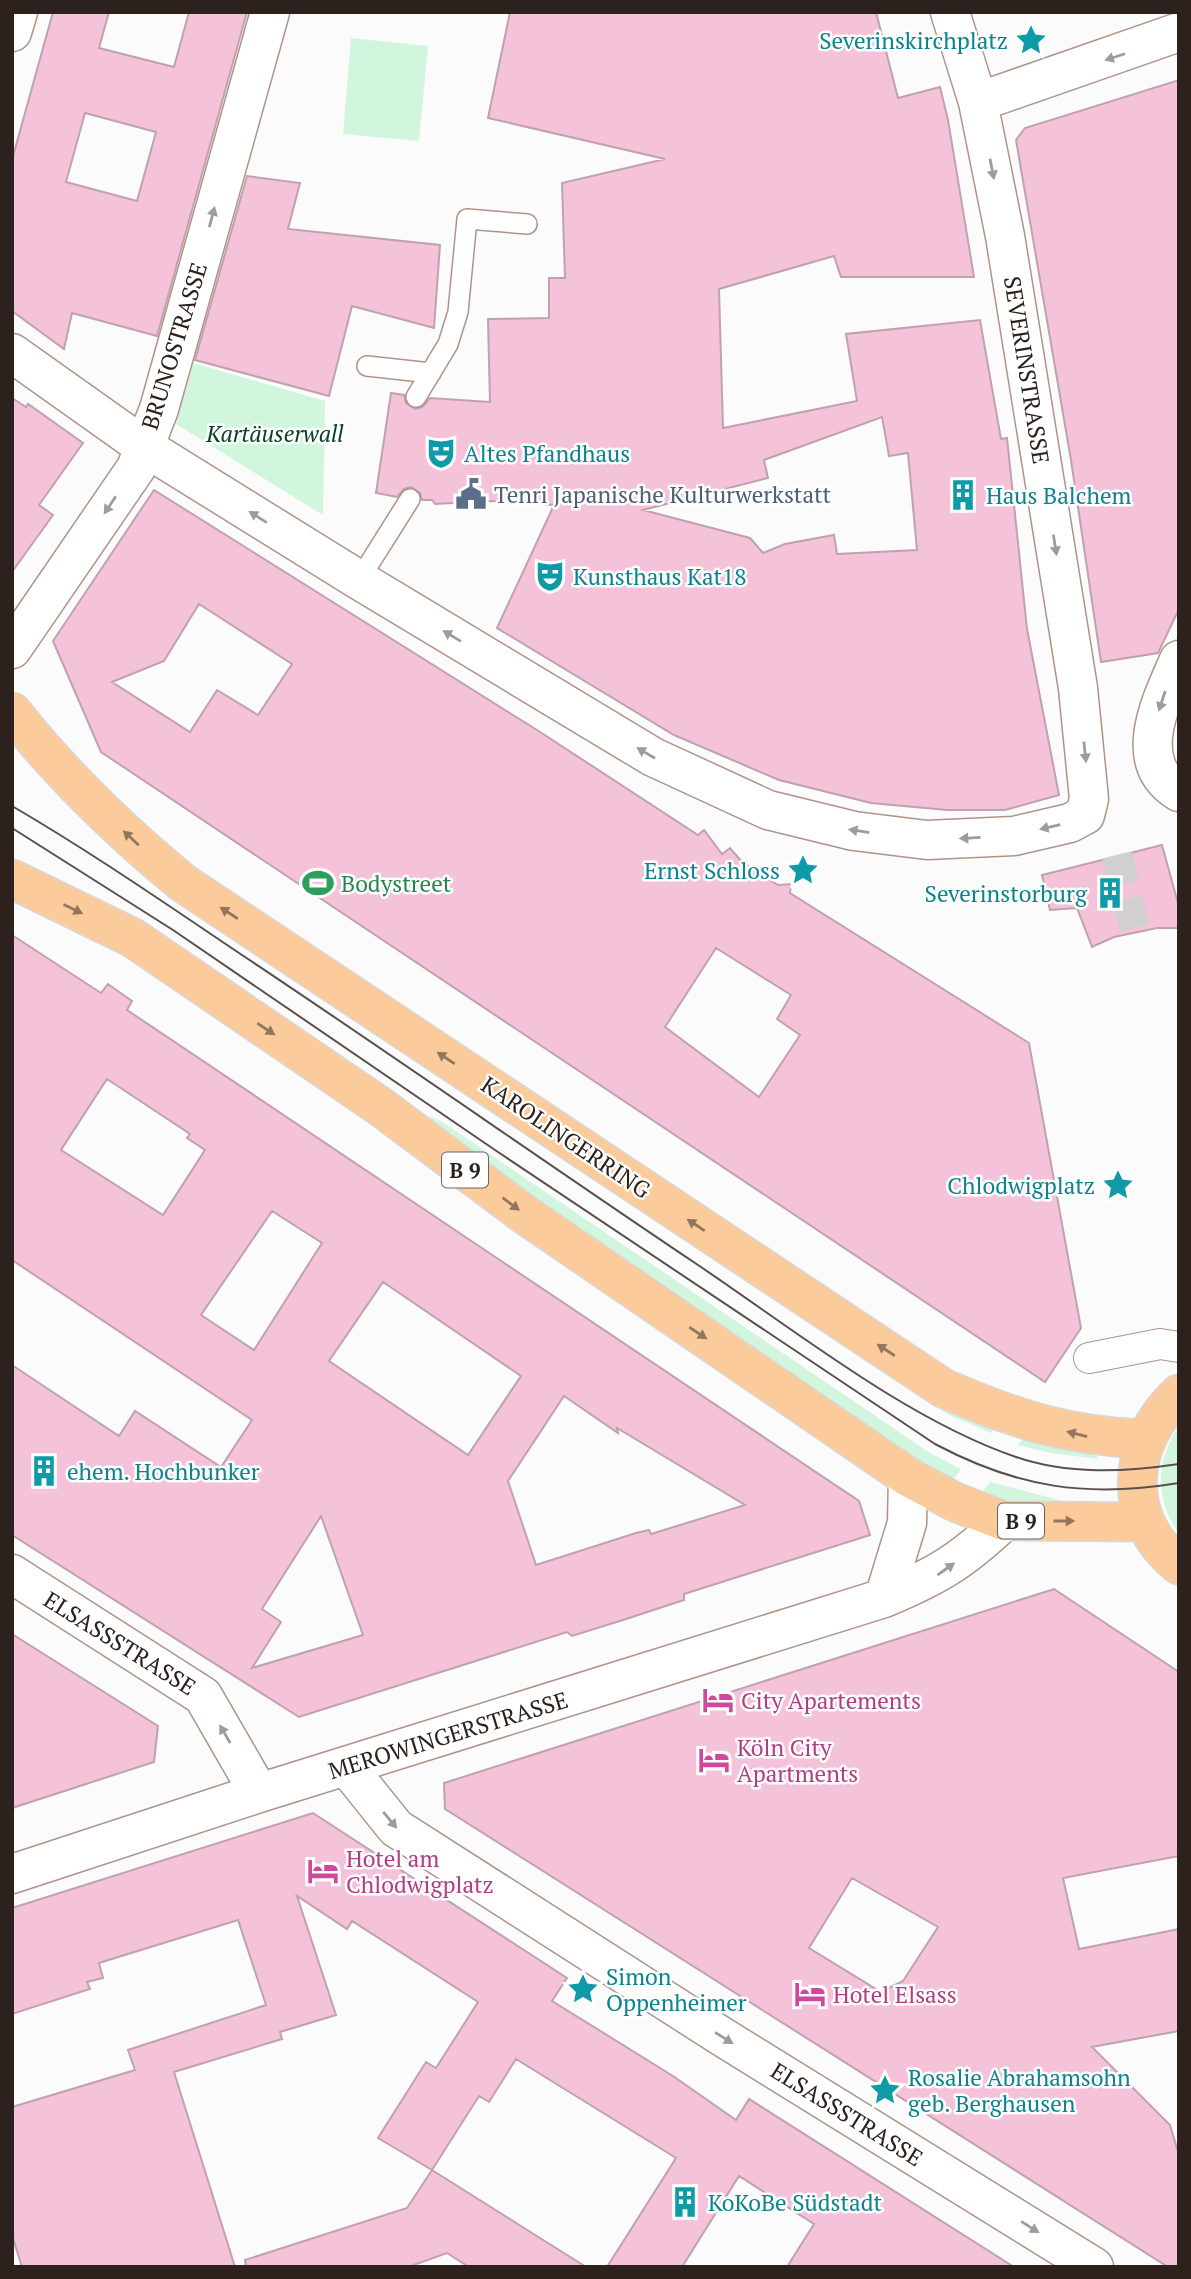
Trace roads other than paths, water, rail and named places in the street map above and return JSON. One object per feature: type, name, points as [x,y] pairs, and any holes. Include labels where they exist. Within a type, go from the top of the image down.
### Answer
[{"type":"main road","name":"KAROLINGERRING","points":[[12,712],[36,743],[120,828],[183,883],[943,1388],[1020,1419],[1092,1437],[1144,1439]]},
{"type":"main road","name":"B 9","points":[[12,879],[133,938],[382,1107],[524,1214],[908,1477],[955,1502],[1004,1521],[1145,1522]]},
{"type":"main road","points":[[1179,1394],[1161,1412],[1144,1439],[1137,1471],[1137,1490],[1145,1522],[1167,1555],[1179,1565]]},
{"type":"street","points":[[12,32],[18,12]]},
{"type":"street","name":"BRUNOSTRASSE","points":[[12,649],[136,468],[159,409],[270,12]]},
{"type":"street","name":"SEVERINSTRASSE","points":[[359,580],[653,757],[768,810],[854,831],[926,839],[1014,836],[1070,823],[1085,815],[1090,799],[1078,688],[1005,236],[978,102],[950,12]]},
{"type":"street","points":[[978,102],[1179,32]]},
{"type":"street","points":[[12,353],[143,446],[359,580]]},
{"type":"street","points":[[1179,660],[1167,687],[1151,745],[1154,764],[1163,779],[1179,792]]},
{"type":"street","points":[[1090,1358],[1160,1344],[1179,1348]]},
{"type":"street","points":[[884,1598],[907,1523],[908,1477]]},
{"type":"street","name":"MEROWINGERSTRASSE","points":[[12,1874],[259,1793],[884,1598],[937,1576],[974,1549],[1004,1521]]},
{"type":"street","name":"ELSASSSTRASSE","points":[[12,1574],[204,1696],[259,1793]]},
{"type":"street","name":"ELSASSSTRASSE","points":[[347,1767],[396,1828],[597,1965],[1094,2267]]},
{"type":"lane","points":[[416,397],[448,344],[458,312],[467,219],[527,225]]},
{"type":"lane","points":[[367,366],[430,373]]},
{"type":"lane","points":[[359,580],[410,499]]},
{"type":"tunnel","points":[[1117,855],[1136,933]]},
{"type":"tram line","points":[[12,806],[99,860],[299,993],[851,1370],[934,1420],[975,1441],[1016,1457],[1056,1467],[1117,1470],[1179,1464]]},
{"type":"tram line","points":[[12,828],[173,930],[495,1150],[935,1444],[995,1471],[1054,1486],[1114,1489],[1179,1483]]},
{"type":"place","name":"Severinskirchplatz","points":[[1031,40]]},
{"type":"place","name":"Altes Pfandhaus","points":[[441,453]]},
{"type":"place","name":"Tenri Japanische Kulturwerkstatt","points":[[471,494]]},
{"type":"place","name":"Haus Balchem","points":[[963,495]]},
{"type":"place","name":"Kunsthaus Kat18","points":[[550,576]]},
{"type":"place","name":"Ernst Schloss","points":[[803,870]]},
{"type":"place","name":"Bodystreet","points":[[318,883]]},
{"type":"place","name":"Severinstorburg","points":[[1110,893]]},
{"type":"place","name":"Chlodwigplatz","points":[[1118,1185]]},
{"type":"place","name":"ehem. Hochbunker","points":[[44,1471]]},
{"type":"place","name":"City Apartements","points":[[718,1700]]},
{"type":"place","name":"Köln City Apartments","points":[[714,1760]]},
{"type":"place","name":"Hotel am Chlodwigplatz","points":[[323,1871]]},
{"type":"place","name":"Simon Oppenheimer","points":[[583,1989]]},
{"type":"place","name":"Hotel Elsass","points":[[810,1994]]},
{"type":"place","name":"Rosalie Abrahamsohn geb. Berghausen","points":[[885,2090]]},
{"type":"place","name":"KoKoBe Südstadt","points":[[685,2202]]},
{"type":"park label","name":"Kartäuserwall","points":[[275,433]]}]
